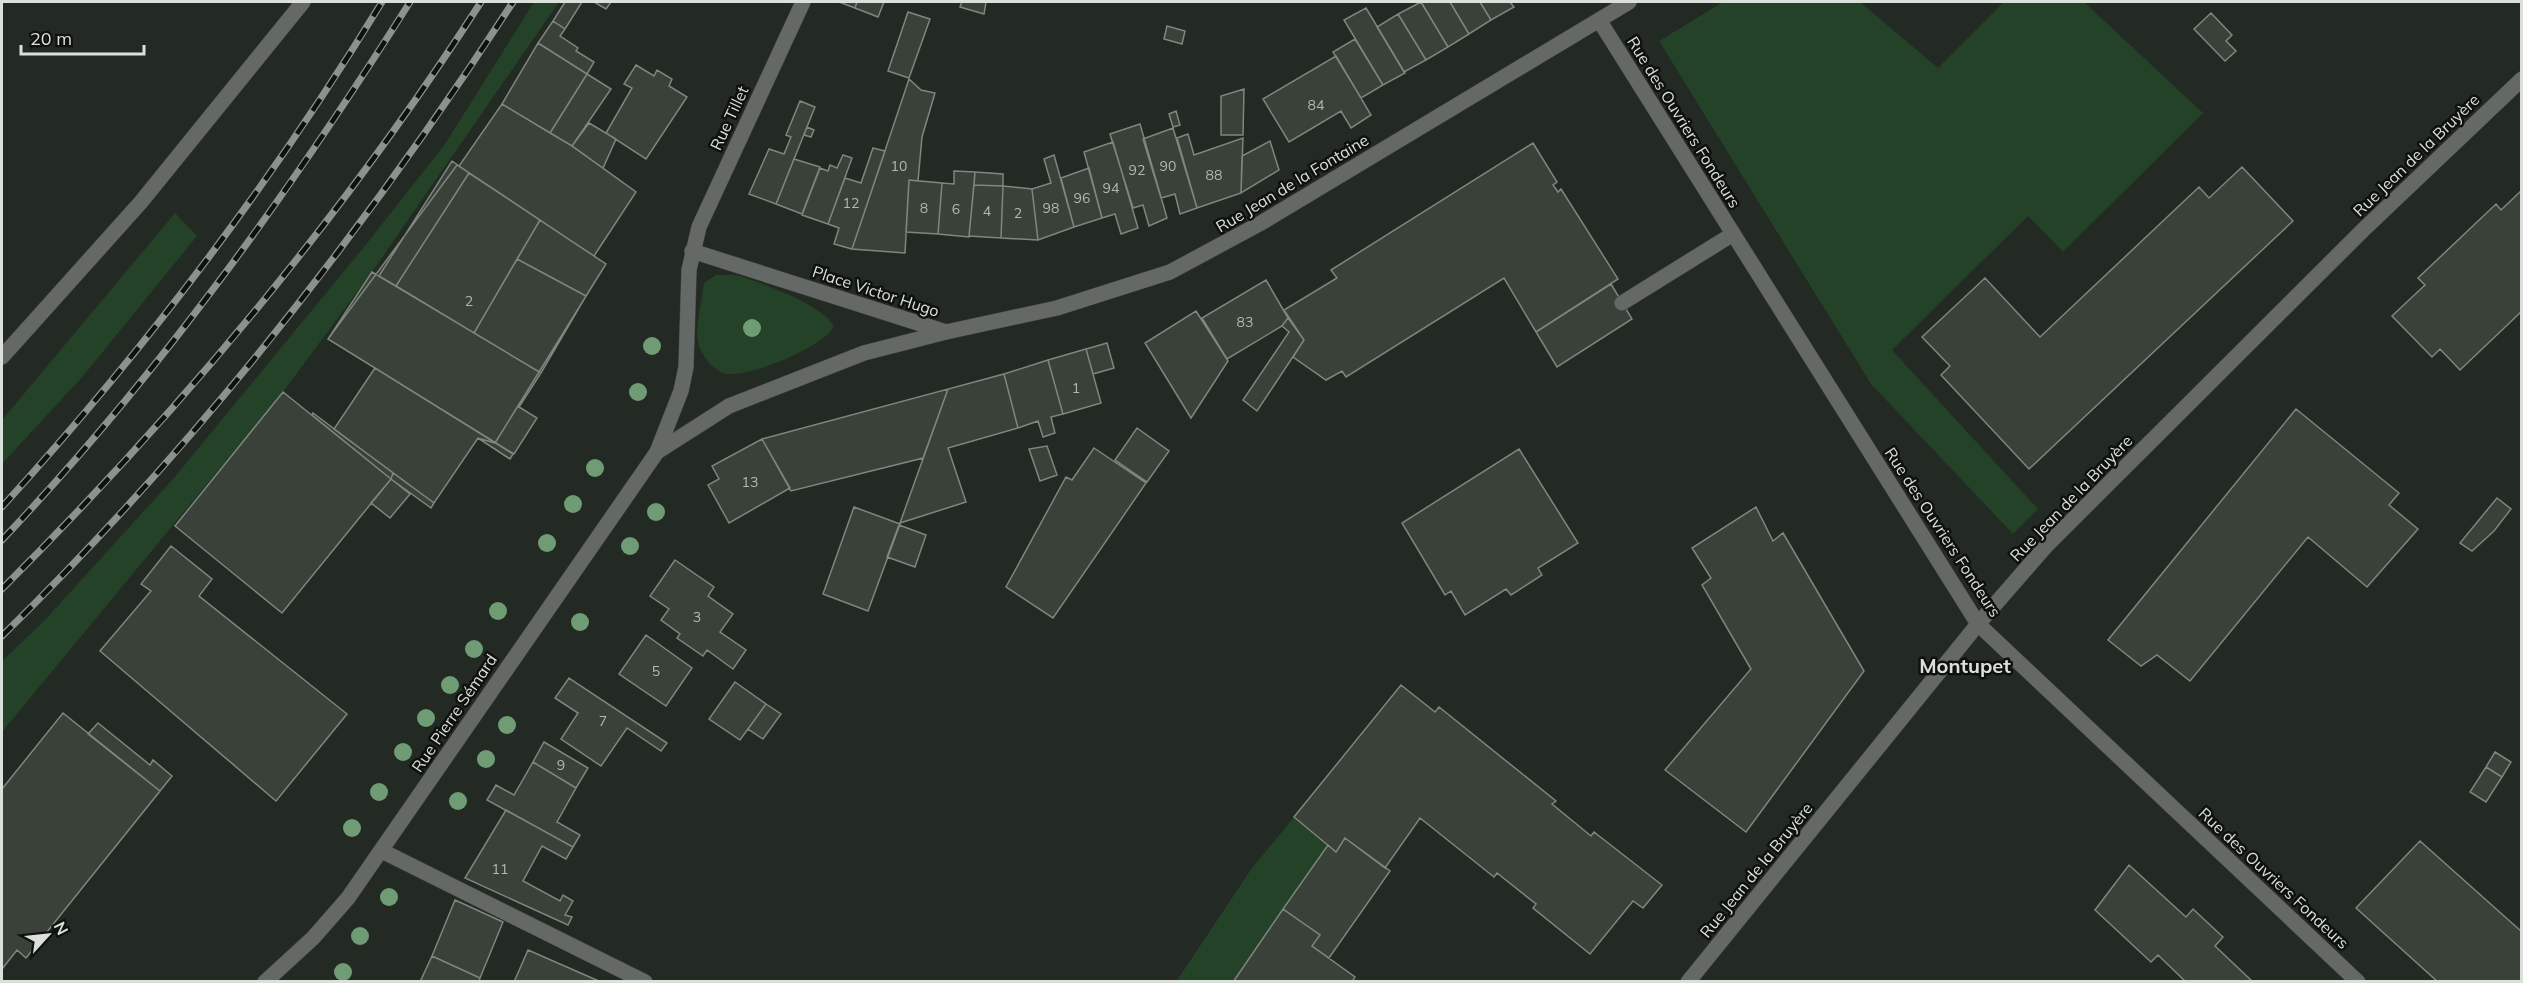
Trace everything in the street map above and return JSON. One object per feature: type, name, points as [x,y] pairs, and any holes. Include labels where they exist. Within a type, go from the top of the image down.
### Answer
[{"type":"street","points":[[2,357],[141,202],[303,2]]},
{"type":"street","name":"Rue Tillet","points":[[692,251],[710,202],[803,2]]},
{"type":"street","name":"Rue Jean de la Fontaine","points":[[946,332],[1057,308],[1149,281],[1236,238],[1629,2]]},
{"type":"street","name":"Rue des Ouvriers Fondeurs","points":[[1599,20],[1978,624],[2358,981]]},
{"type":"street","name":"Rue Jean de la Bruyère","points":[[1688,981],[1978,624],[2046,546],[2354,239],[2522,79]]},
{"type":"street","points":[[1622,303],[1733,234]]},
{"type":"street","points":[[657,452],[681,391],[686,367],[688,287],[692,251]]},
{"type":"street","name":"Place Victor Hugo","points":[[692,251],[946,332]]},
{"type":"street","name":"Place Victor Hugo","points":[[657,452],[729,406],[864,353],[946,332]]},
{"type":"street","name":"Rue Pierre Sémard","points":[[265,981],[330,921],[382,851],[657,452]]},
{"type":"street","points":[[382,851],[645,981]]},
{"type":"green space","points":[[534,2],[559,2],[372,272],[283,392],[2,732],[2,661],[44,621],[173,479],[364,247],[445,144]]},
{"type":"green space","points":[[1723,2],[1860,2],[1938,68],[2004,2],[2084,2],[2203,113],[2063,252],[2028,216],[1892,350],[2038,509],[2013,534],[1871,384],[1659,41]]},
{"type":"green space","points":[[175,213],[197,236],[84,375],[2,464],[2,420]]},
{"type":"green space","points":[[716,275],[740,276],[792,296],[819,311],[829,319],[834,327],[815,343],[786,359],[753,370],[723,373],[705,358],[697,336],[704,283]]},
{"type":"green space","points":[[1294,817],[1328,845],[1233,981],[1176,982],[1252,868]]},
{"type":"building","points":[[565,2],[582,2],[565,29],[553,21]]},
{"type":"building","points":[[594,2],[611,2],[606,9]]},
{"type":"building","points":[[839,2],[857,2],[855,8]]},
{"type":"building","points":[[857,2],[884,2],[878,17],[855,8]]},
{"type":"building","points":[[962,2],[986,2],[984,14],[960,7]]},
{"type":"building","points":[[1421,2],[1448,47],[1426,60],[1398,14]]},
{"type":"building","points":[[1421,2],[1450,2],[1469,34],[1448,47]]},
{"type":"building","points":[[1450,2],[1480,2],[1491,20],[1469,34]]},
{"type":"building","points":[[1480,2],[1510,2],[1514,7],[1491,20]]},
{"type":"building","points":[[1366,8],[1405,73],[1383,85],[1344,20]]},
{"type":"building","points":[[908,12],[930,19],[909,78],[888,71]]},
{"type":"building","points":[[2211,13],[2232,35],[2226,41],[2236,51],[2225,61],[2194,29]]},
{"type":"building","points":[[1398,14],[1426,60],[1404,72],[1377,27]]},
{"type":"building","points":[[553,21],[565,29],[560,36],[578,48],[576,51],[594,62],[587,74],[538,43]]},
{"type":"building","points":[[1167,26],[1185,31],[1182,44],[1164,39]]},
{"type":"building","points":[[1355,39],[1383,85],[1361,98],[1333,52]]},
{"type":"building","points":[[538,43],[587,74],[550,133],[502,104]]},
{"type":"building","points":[[1336,56],[1371,115],[1351,128],[1341,111],[1289,142],[1263,99]]},
{"type":"building","points":[[636,65],[654,76],[657,70],[672,79],[669,86],[687,97],[646,159],[606,133],[632,88],[624,84]]},
{"type":"building","points":[[587,74],[611,89],[572,146],[550,133]]},
{"type":"building","points":[[909,79],[921,90],[935,93],[922,137],[918,181],[909,180],[905,253],[852,249]]},
{"type":"building","points":[[1244,89],[1243,135],[1221,135],[1221,96]]},
{"type":"building","points":[[800,101],[815,107],[776,204],[749,194],[769,149],[784,154],[791,137],[786,135]]},
{"type":"building","points":[[502,104],[572,146],[636,192],[594,256],[459,166]]},
{"type":"building","points":[[1176,111],[1180,125],[1173,127],[1169,114]]},
{"type":"building","points":[[589,123],[616,139],[603,168],[572,146]]},
{"type":"building","points":[[1140,124],[1167,218],[1149,226],[1143,205],[1133,208],[1110,134]]},
{"type":"building","points":[[807,127],[814,130],[811,137],[804,135]]},
{"type":"building","points":[[1173,128],[1197,208],[1180,214],[1175,194],[1161,198],[1143,139]]},
{"type":"building","points":[[1188,134],[1194,155],[1243,138],[1241,193],[1197,208],[1177,138]]},
{"type":"building","points":[[1270,141],[1279,170],[1241,193],[1242,156]]},
{"type":"building","points":[[1113,142],[1138,228],[1121,234],[1115,214],[1102,218],[1084,152]]},
{"type":"building","points":[[1533,143],[1557,182],[1553,185],[1558,192],[1561,189],[1618,279],[1536,332],[1504,278],[1346,377],[1342,371],[1326,380],[1293,357],[1304,340],[1284,310],[1337,278],[1331,270]]},
{"type":"building","points":[[873,148],[885,151],[852,249],[834,244],[839,228],[828,224],[845,178],[861,183]]},
{"type":"building","points":[[843,155],[852,158],[828,224],[802,215],[820,168],[828,171],[830,165],[837,168]]},
{"type":"building","points":[[1054,155],[1074,227],[1038,240],[1032,189],[1051,183],[1044,159]]},
{"type":"building","points":[[794,159],[820,167],[802,214],[776,204]]},
{"type":"building","points":[[452,161],[469,173],[396,286],[379,276]]},
{"type":"building","points":[[457,165],[606,264],[495,443],[478,438],[434,503],[334,429],[375,368],[328,339]]},
{"type":"building","points":[[2242,167],[2293,221],[2029,469],[1941,375],[1950,366],[1922,337],[1985,278],[2040,337],[2199,187],[2209,198]]},
{"type":"building","points":[[1089,168],[1102,218],[1074,227],[1061,178]]},
{"type":"building","points":[[954,171],[975,172],[969,237],[938,234],[942,183],[954,184]]},
{"type":"building","points":[[975,172],[1003,174],[1003,186],[974,185]]},
{"type":"building","points":[[469,173],[540,220],[474,333],[396,286]]},
{"type":"building","points":[[909,180],[942,183],[938,234],[906,232]]},
{"type":"building","points":[[974,185],[1003,186],[1001,238],[969,236]]},
{"type":"building","points":[[1003,186],[1032,189],[1038,240],[1001,238]]},
{"type":"building","points":[[2522,190],[2522,311],[2460,370],[2440,349],[2432,357],[2392,316],[2425,285],[2418,278],[2496,204],[2501,210]]},
{"type":"building","points":[[540,220],[606,264],[586,296],[517,259]]},
{"type":"building","points":[[517,259],[586,296],[541,373],[474,333]]},
{"type":"building","points":[[372,272],[541,373],[519,407],[537,418],[514,454],[328,339]]},
{"type":"building","points":[[1266,280],[1288,318],[1282,326],[1227,359],[1202,318]]},
{"type":"building","points":[[1611,284],[1632,319],[1557,367],[1536,332]]},
{"type":"building","points":[[1196,311],[1228,361],[1191,418],[1145,343]]},
{"type":"building","points":[[1288,318],[1304,340],[1257,411],[1243,400],[1289,332],[1282,326]]},
{"type":"building","points":[[1107,343],[1114,368],[1093,374],[1086,349]]},
{"type":"building","points":[[1086,349],[1101,403],[1063,414],[1048,360]]},
{"type":"building","points":[[1048,360],[1063,414],[1051,417],[1055,433],[1043,437],[1038,421],[1018,428],[1004,374]]},
{"type":"building","points":[[375,368],[513,454],[510,459],[478,438],[434,503],[334,429]]},
{"type":"building","points":[[1004,374],[1018,428],[948,448],[966,502],[900,523],[948,389]]},
{"type":"building","points":[[948,389],[923,458],[791,491],[762,439]]},
{"type":"building","points":[[283,392],[391,479],[282,613],[175,526]]},
{"type":"building","points":[[2296,409],[2399,493],[2389,505],[2418,529],[2367,587],[2308,537],[2190,681],[2157,655],[2141,666],[2108,640]]},
{"type":"building","points":[[313,413],[393,473],[391,479],[312,415]]},
{"type":"building","points":[[1137,428],[1169,451],[1147,482],[1115,460]]},
{"type":"building","points":[[762,439],[790,488],[729,523],[708,485],[719,479],[712,466]]},
{"type":"building","points":[[1047,446],[1057,475],[1040,481],[1029,449]]},
{"type":"building","points":[[1094,448],[1146,483],[1053,618],[1006,587],[1066,477],[1072,480]]},
{"type":"building","points":[[1519,449],[1578,543],[1538,568],[1542,575],[1511,595],[1506,589],[1465,615],[1451,591],[1445,595],[1402,523]]},
{"type":"building","points":[[393,473],[434,503],[431,508],[391,479]]},
{"type":"building","points":[[391,479],[410,494],[390,518],[371,503]]},
{"type":"building","points":[[2497,498],[2511,509],[2494,531],[2472,551],[2460,543]]},
{"type":"building","points":[[854,507],[900,524],[868,611],[823,594]]},
{"type":"building","points":[[1756,507],[1773,541],[1783,533],[1864,671],[1746,832],[1665,770],[1751,669],[1702,585],[1711,578],[1692,548]]},
{"type":"building","points":[[899,525],[926,535],[915,567],[887,557]]},
{"type":"building","points":[[171,546],[212,579],[199,596],[347,714],[276,801],[100,651],[151,591],[141,584]]},
{"type":"building","points":[[675,560],[714,587],[708,596],[733,614],[720,632],[746,650],[733,669],[707,650],[703,656],[677,638],[680,634],[661,620],[669,609],[650,596]]},
{"type":"building","points":[[646,635],[692,668],[666,706],[619,674]]},
{"type":"building","points":[[569,678],[667,743],[661,751],[627,728],[601,766],[561,739],[578,713],[555,698]]},
{"type":"building","points":[[735,682],[766,704],[740,740],[709,719]]},
{"type":"building","points":[[1401,685],[1435,712],[1439,707],[1556,801],[1552,804],[1591,836],[1594,832],[1662,885],[1643,908],[1633,901],[1590,954],[1533,908],[1536,904],[1497,873],[1494,877],[1420,818],[1385,868],[1345,838],[1336,852],[1294,817]]},
{"type":"building","points":[[766,704],[781,714],[763,739],[748,729]]},
{"type":"building","points":[[63,713],[160,791],[26,958],[17,950],[2,969],[2,789]]},
{"type":"building","points":[[98,723],[150,765],[153,760],[172,776],[160,791],[88,734]]},
{"type":"building","points":[[544,742],[588,768],[576,788],[533,762]]},
{"type":"building","points":[[2495,752],[2511,762],[2502,777],[2486,767]]},
{"type":"building","points":[[533,762],[576,788],[557,822],[580,835],[573,847],[487,800],[496,785],[514,795]]},
{"type":"building","points":[[2486,767],[2502,777],[2486,802],[2470,792]]},
{"type":"building","points":[[506,810],[573,847],[566,859],[542,846],[523,881],[560,901],[563,895],[573,901],[565,915],[572,917],[568,925],[465,878]]},
{"type":"building","points":[[1345,838],[1390,871],[1329,958],[1312,946],[1320,935],[1283,909],[1328,845],[1336,852]]},
{"type":"building","points":[[2420,841],[2522,932],[2522,982],[2438,982],[2356,908]]},
{"type":"building","points":[[2129,865],[2186,917],[2193,909],[2223,937],[2215,946],[2253,982],[2186,982],[2158,955],[2151,962],[2095,910]]},
{"type":"building","points":[[455,900],[503,922],[480,978],[432,956]]},
{"type":"building","points":[[1283,909],[1320,935],[1312,946],[1355,977],[1352,982],[1233,982]]},
{"type":"building","points":[[528,950],[601,982],[514,982]]},
{"type":"building","points":[[432,956],[480,978],[479,982],[420,982]]},
{"type":"railway","points":[[2,507],[106,388],[204,264],[296,135],[382,2]]},
{"type":"railway","points":[[2,540],[114,414],[219,281],[317,143],[410,2]]},
{"type":"railway","points":[[2,589],[133,452],[257,308],[374,158],[481,2]]},
{"type":"railway","points":[[2,636],[143,488],[275,333],[398,170],[457,87],[513,2]]},
{"type":"district","name":"Montupet","points":[[1965,665]]}]
